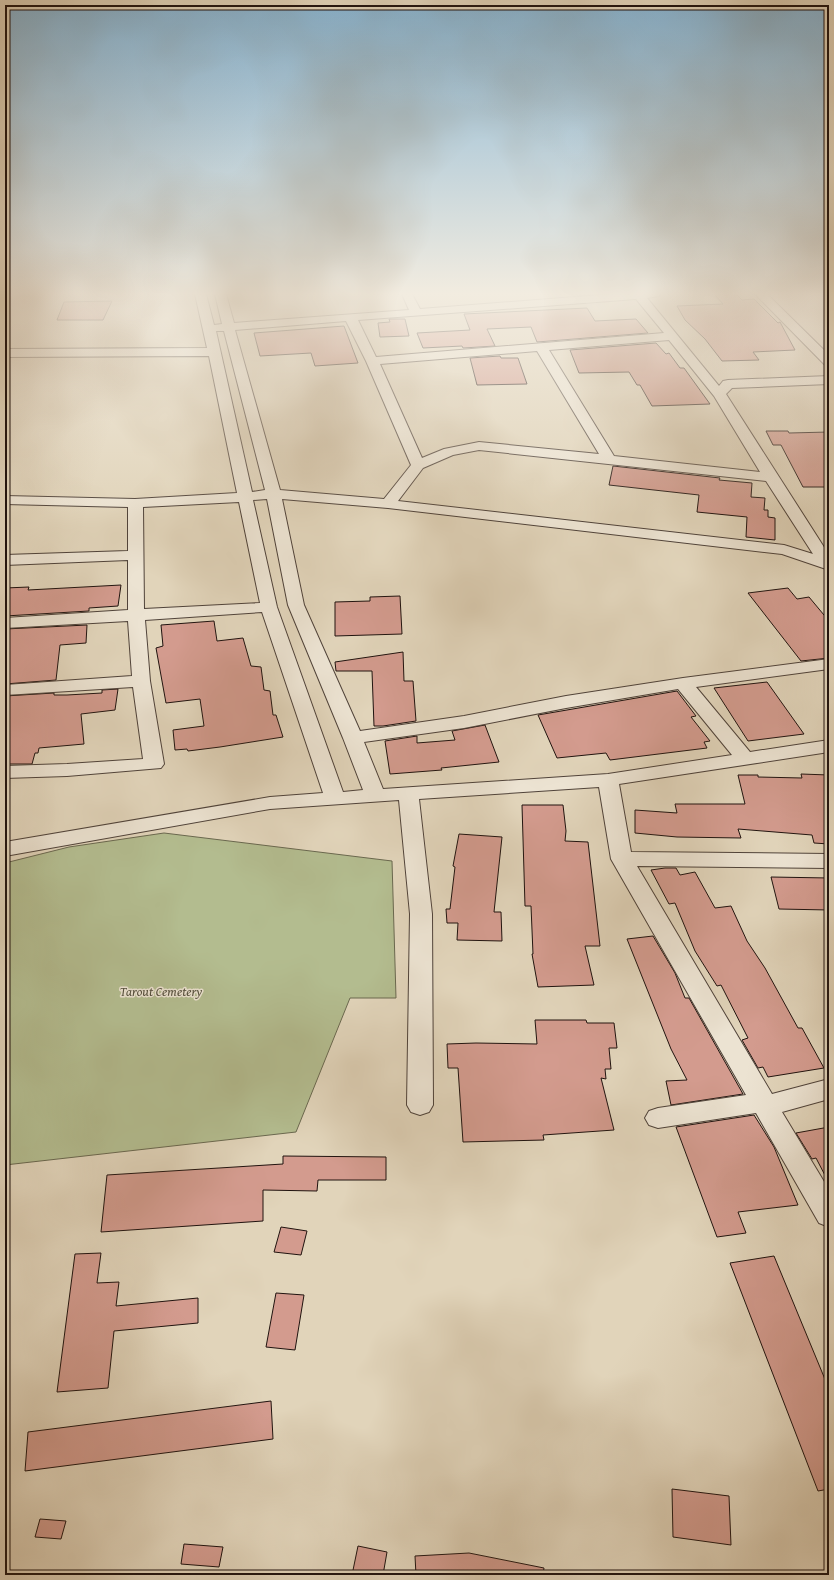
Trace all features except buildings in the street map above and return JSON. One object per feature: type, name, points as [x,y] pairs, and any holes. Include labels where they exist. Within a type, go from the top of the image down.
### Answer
[{"type":"street","points":[[217,368],[269,607],[335,798]]},
{"type":"street","points":[[239,368],[272,494],[279,515],[296,605],[376,795]]},
{"type":"street","points":[[375,368],[418,466]]},
{"type":"street","points":[[553,368],[609,460]]},
{"type":"street","points":[[698,368],[719,394],[828,565]]},
{"type":"street","points":[[719,394],[728,384],[829,380]]},
{"type":"street","points":[[388,504],[418,466],[449,452],[479,446],[771,477]]},
{"type":"street","points":[[5,500],[135,503],[245,497],[272,494],[388,504],[784,550],[828,565]]},
{"type":"street","points":[[5,772],[67,770],[154,764],[141,681],[136,615],[135,503]]},
{"type":"street","points":[[5,560],[136,555]]},
{"type":"street","points":[[5,623],[269,607]]},
{"type":"street","points":[[353,738],[464,722],[566,702],[683,683],[829,664]]},
{"type":"street","points":[[5,690],[141,681]]},
{"type":"street","points":[[683,683],[745,759]]},
{"type":"street","points":[[5,849],[270,804],[376,795],[608,780],[829,746]]},
{"type":"street","points":[[608,780],[622,859],[829,1215]]},
{"type":"street","points":[[408,793],[421,914],[420,1105]]},
{"type":"street","points":[[622,859],[829,861]]},
{"type":"street","points":[[658,1118],[764,1104],[829,1089]]},
{"type":"green space","name":"Tarout Cemetery","points":[[164,833],[392,861],[396,998],[350,998],[296,1132],[5,1165],[5,863],[69,847]]}]
